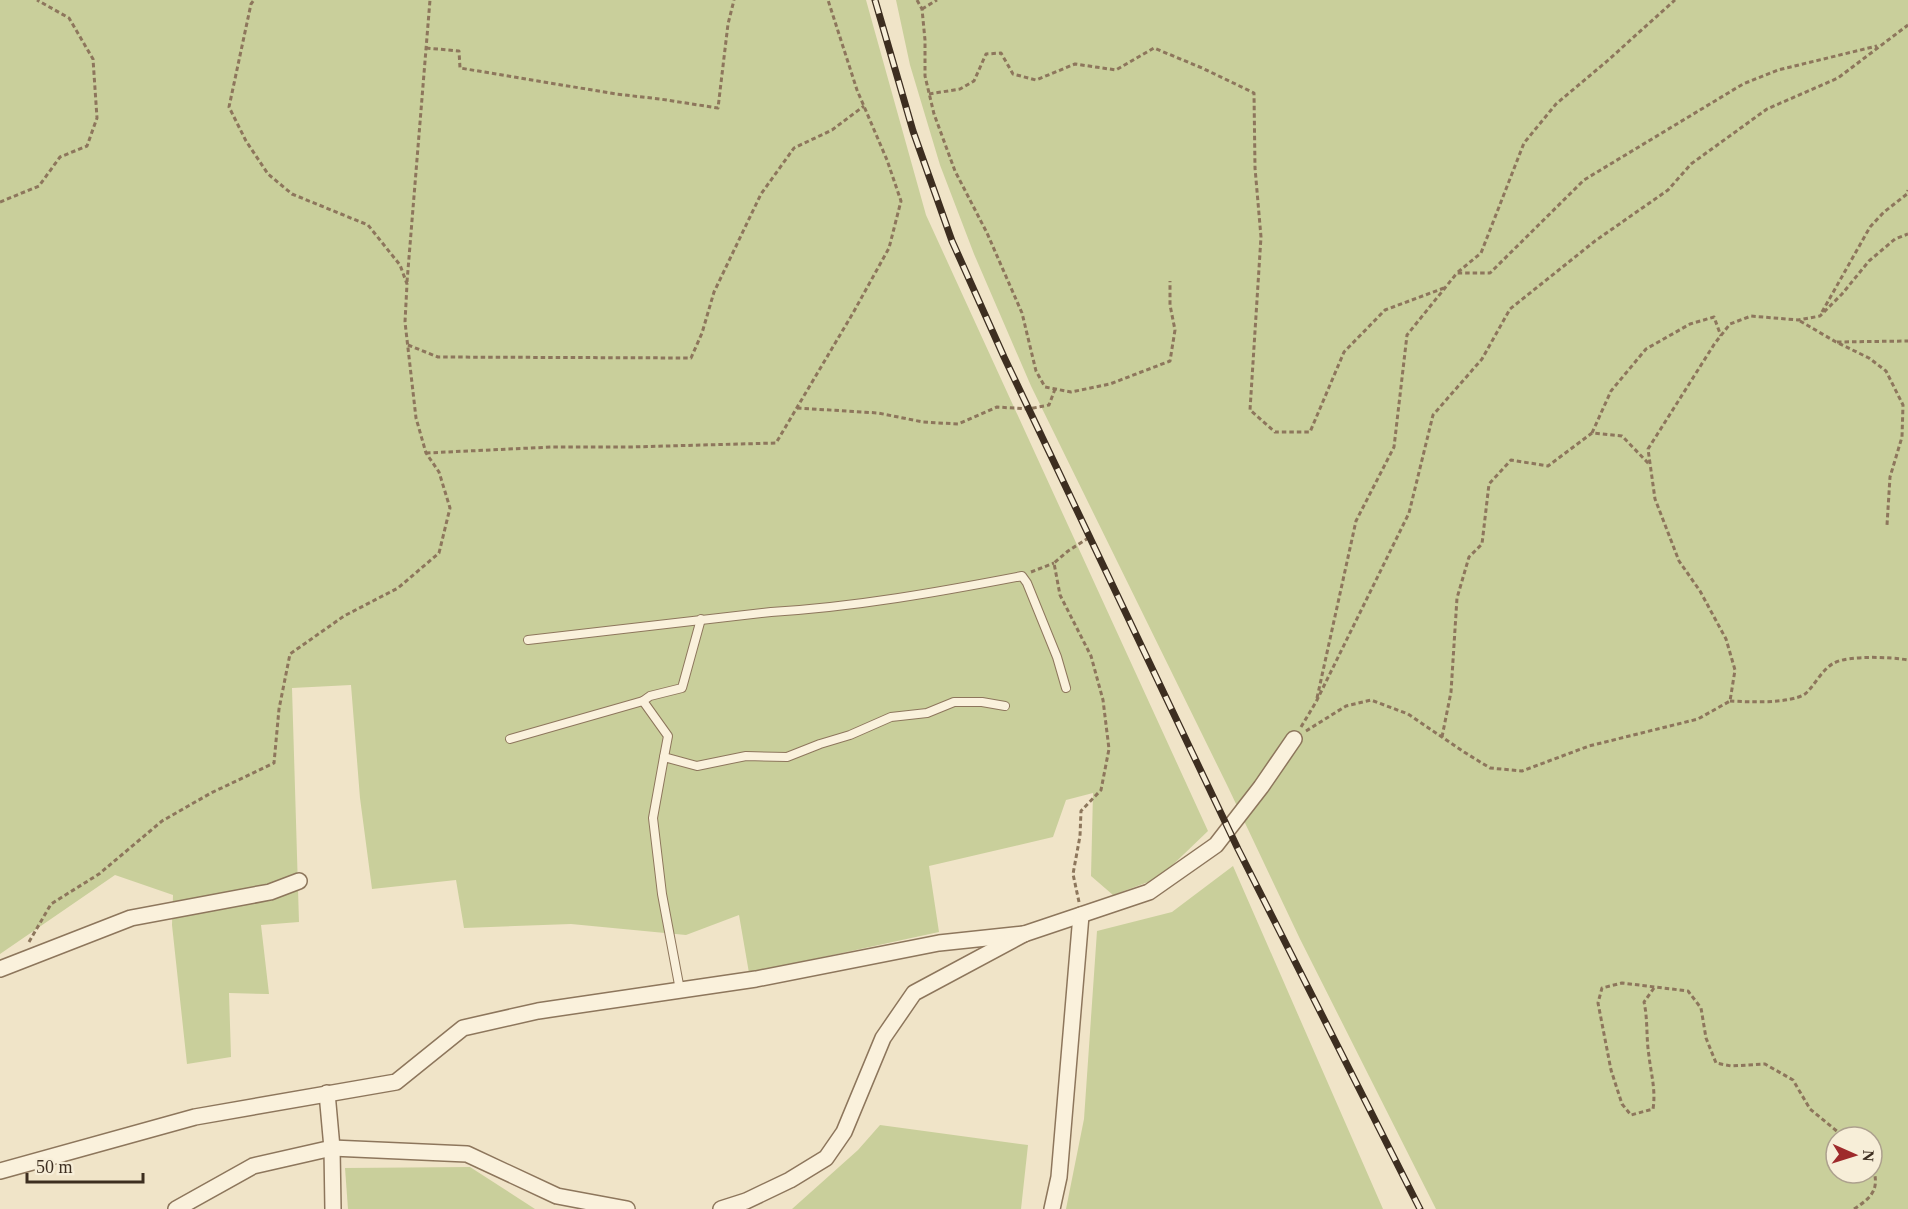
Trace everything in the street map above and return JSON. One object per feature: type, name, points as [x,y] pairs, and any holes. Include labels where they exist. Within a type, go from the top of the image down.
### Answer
[{"type":"street","points":[[721,1209],[746,1201],[826,1158],[844,1132],[883,1038],[914,993],[1024,934],[1149,892],[1216,845],[1262,787],[1294,739]]},
{"type":"street","points":[[0,969],[131,918],[270,892],[299,881]]},
{"type":"street","points":[[1052,1209],[1059,1177],[1081,915]]},
{"type":"street","points":[[0,1170],[195,1117],[396,1082],[463,1028],[538,1011],[756,979],[939,942],[1024,934]]},
{"type":"street","points":[[327,1093],[332,1148],[333,1209]]},
{"type":"street","points":[[176,1209],[253,1166],[332,1148],[467,1154],[556,1196],[627,1209]]},
{"type":"lane","points":[[528,639],[836,606],[955,589],[1022,576],[1027,583],[1057,657],[1066,688]]},
{"type":"lane","points":[[510,739],[682,688],[701,619]]},
{"type":"lane","points":[[643,701],[668,736],[653,818],[662,894],[680,990]]},
{"type":"lane","points":[[664,757],[697,766],[746,756],[787,757],[850,735],[891,717],[927,713],[954,702],[982,702],[1005,706]]},
{"type":"path","points":[[0,202],[39,186],[60,157],[87,147],[97,118],[93,59],[69,18],[37,0]]},
{"type":"path","points":[[254,0],[251,4],[229,107],[246,141],[267,174],[292,194],[368,225],[400,265],[407,284]]},
{"type":"path","points":[[27,944],[51,904],[99,874],[162,820],[211,793],[274,763],[279,709],[290,654],[344,616],[398,588],[439,553],[450,508],[440,472],[426,453],[416,418],[405,322],[430,0]]},
{"type":"path","points":[[426,48],[459,51],[460,68],[718,108],[728,24],[734,0]]},
{"type":"path","points":[[426,453],[552,447],[776,443],[889,248],[901,201],[887,160],[857,90],[828,0]]},
{"type":"path","points":[[917,0],[922,9],[925,76],[934,114],[955,171],[987,233],[1022,313],[1036,371],[1045,387],[1071,392],[1110,384],[1170,361],[1175,330],[1170,305],[1170,282]]},
{"type":"path","points":[[922,9],[937,0]]},
{"type":"path","points":[[1316,702],[1356,521],[1394,447],[1407,335],[1456,273],[1481,253],[1524,143],[1530,135],[1556,104],[1675,0]]},
{"type":"path","points":[[1294,739],[1316,702],[1409,513],[1433,415],[1482,358],[1510,309],[1595,241],[1668,190],[1691,164],[1767,109],[1838,78],[1908,25]]},
{"type":"path","points":[[1456,273],[1490,273],[1584,180],[1743,84],[1778,69],[1881,45]]},
{"type":"path","points":[[929,94],[960,89],[974,81],[986,54],[1001,53],[1013,75],[1036,80],[1075,64],[1116,70],[1154,48],[1254,93],[1261,237],[1252,349],[1250,410],[1275,432],[1310,432],[1344,352],[1385,310],[1444,288]]},
{"type":"path","points":[[408,345],[438,357],[691,358],[702,333],[714,292],[761,194],[794,148],[832,130],[864,106]]},
{"type":"path","points":[[1820,316],[1870,227],[1884,212],[1907,194],[1908,190]]},
{"type":"path","points":[[1730,701],[1735,670],[1726,639],[1700,591],[1679,561],[1655,499],[1648,449],[1730,324],[1750,316],[1798,320],[1820,316],[1869,261],[1895,239],[1908,234]]},
{"type":"path","points":[[1442,737],[1451,692],[1457,598],[1468,557],[1482,544],[1489,484],[1511,460],[1548,466],[1592,433],[1611,391],[1646,349],[1690,324],[1714,317],[1720,336]]},
{"type":"path","points":[[1798,320],[1869,358],[1886,371],[1904,405],[1902,437],[1890,477],[1887,525]]},
{"type":"path","points":[[1836,342],[1908,341]]},
{"type":"path","points":[[797,408],[878,413],[923,422],[958,424],[998,407],[1028,409],[1049,405],[1055,389]]},
{"type":"path","points":[[1592,433],[1622,436],[1651,466]]},
{"type":"path","points":[[1022,576],[1054,563],[1090,537]]},
{"type":"path","points":[[1054,563],[1060,595],[1091,656],[1103,700],[1109,749],[1101,789],[1081,811],[1080,836],[1073,874],[1081,915]]},
{"type":"path","points":[[1294,739],[1346,706],[1371,700],[1408,714],[1490,768],[1522,771],[1589,746],[1698,719],[1730,701],[1783,701],[1805,694],[1815,680],[1834,663],[1862,657],[1908,660]]},
{"type":"path","points":[[1654,988],[1644,1002],[1647,1017],[1648,1055],[1655,1096],[1653,1109],[1631,1115],[1622,1104],[1611,1070],[1598,1003],[1602,988],[1622,983],[1688,991],[1701,1008],[1706,1038],[1716,1064],[1731,1066],[1765,1064],[1793,1080],[1810,1109],[1829,1125]]},
{"type":"path","points":[[1854,1209],[1870,1199],[1876,1185]]},
{"type":"green space","points":[[0,0],[866,0],[926,215],[1208,831],[1159,878],[1113,895],[1091,876],[1093,793],[1066,800],[1053,837],[929,866],[939,932],[749,973],[739,915],[686,935],[571,924],[464,928],[456,880],[372,889],[360,798],[351,685],[292,688],[299,922],[261,925],[269,994],[229,993],[231,1057],[187,1064],[172,925],[173,895],[115,875],[0,954]]},
{"type":"green space","points":[[896,0],[1908,0],[1908,1209],[1436,1209],[1300,939],[1031,386],[974,254],[940,165],[910,65]]},
{"type":"green space","points":[[1233,866],[1383,1209],[1066,1209],[1084,1119],[1097,931],[1172,912]]},
{"type":"green space","points":[[880,1125],[1028,1145],[1021,1209],[792,1209],[858,1150]]},
{"type":"green space","points":[[470,1167],[535,1209],[348,1209],[345,1168]]},
{"type":"railway","points":[[875,0],[913,131],[952,241],[1004,357],[1238,849],[1420,1209]]}]
